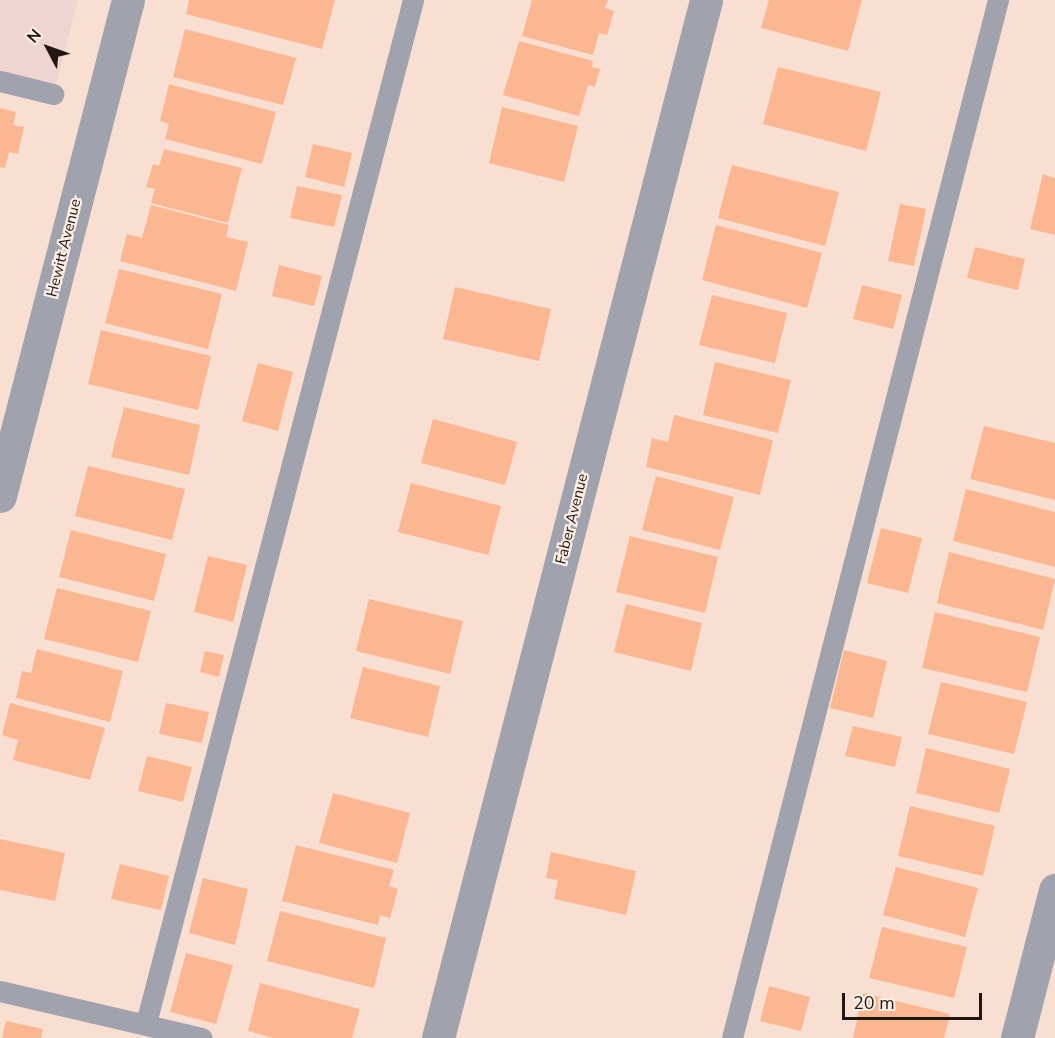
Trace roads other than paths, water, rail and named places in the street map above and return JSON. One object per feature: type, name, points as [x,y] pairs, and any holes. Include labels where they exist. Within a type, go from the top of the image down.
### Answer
[{"type":"street","name":"Hewitt Avenue","points":[[0,496],[128,0]]},
{"type":"street","name":"Faber Avenue","points":[[438,1038],[706,0]]},
{"type":"street","points":[[1017,1038],[1055,890]]},
{"type":"lane","points":[[146,1023],[413,0]]},
{"type":"lane","points":[[732,1038],[998,0]]},
{"type":"lane","points":[[0,81],[53,94]]},
{"type":"lane","points":[[0,990],[202,1038]]}]
